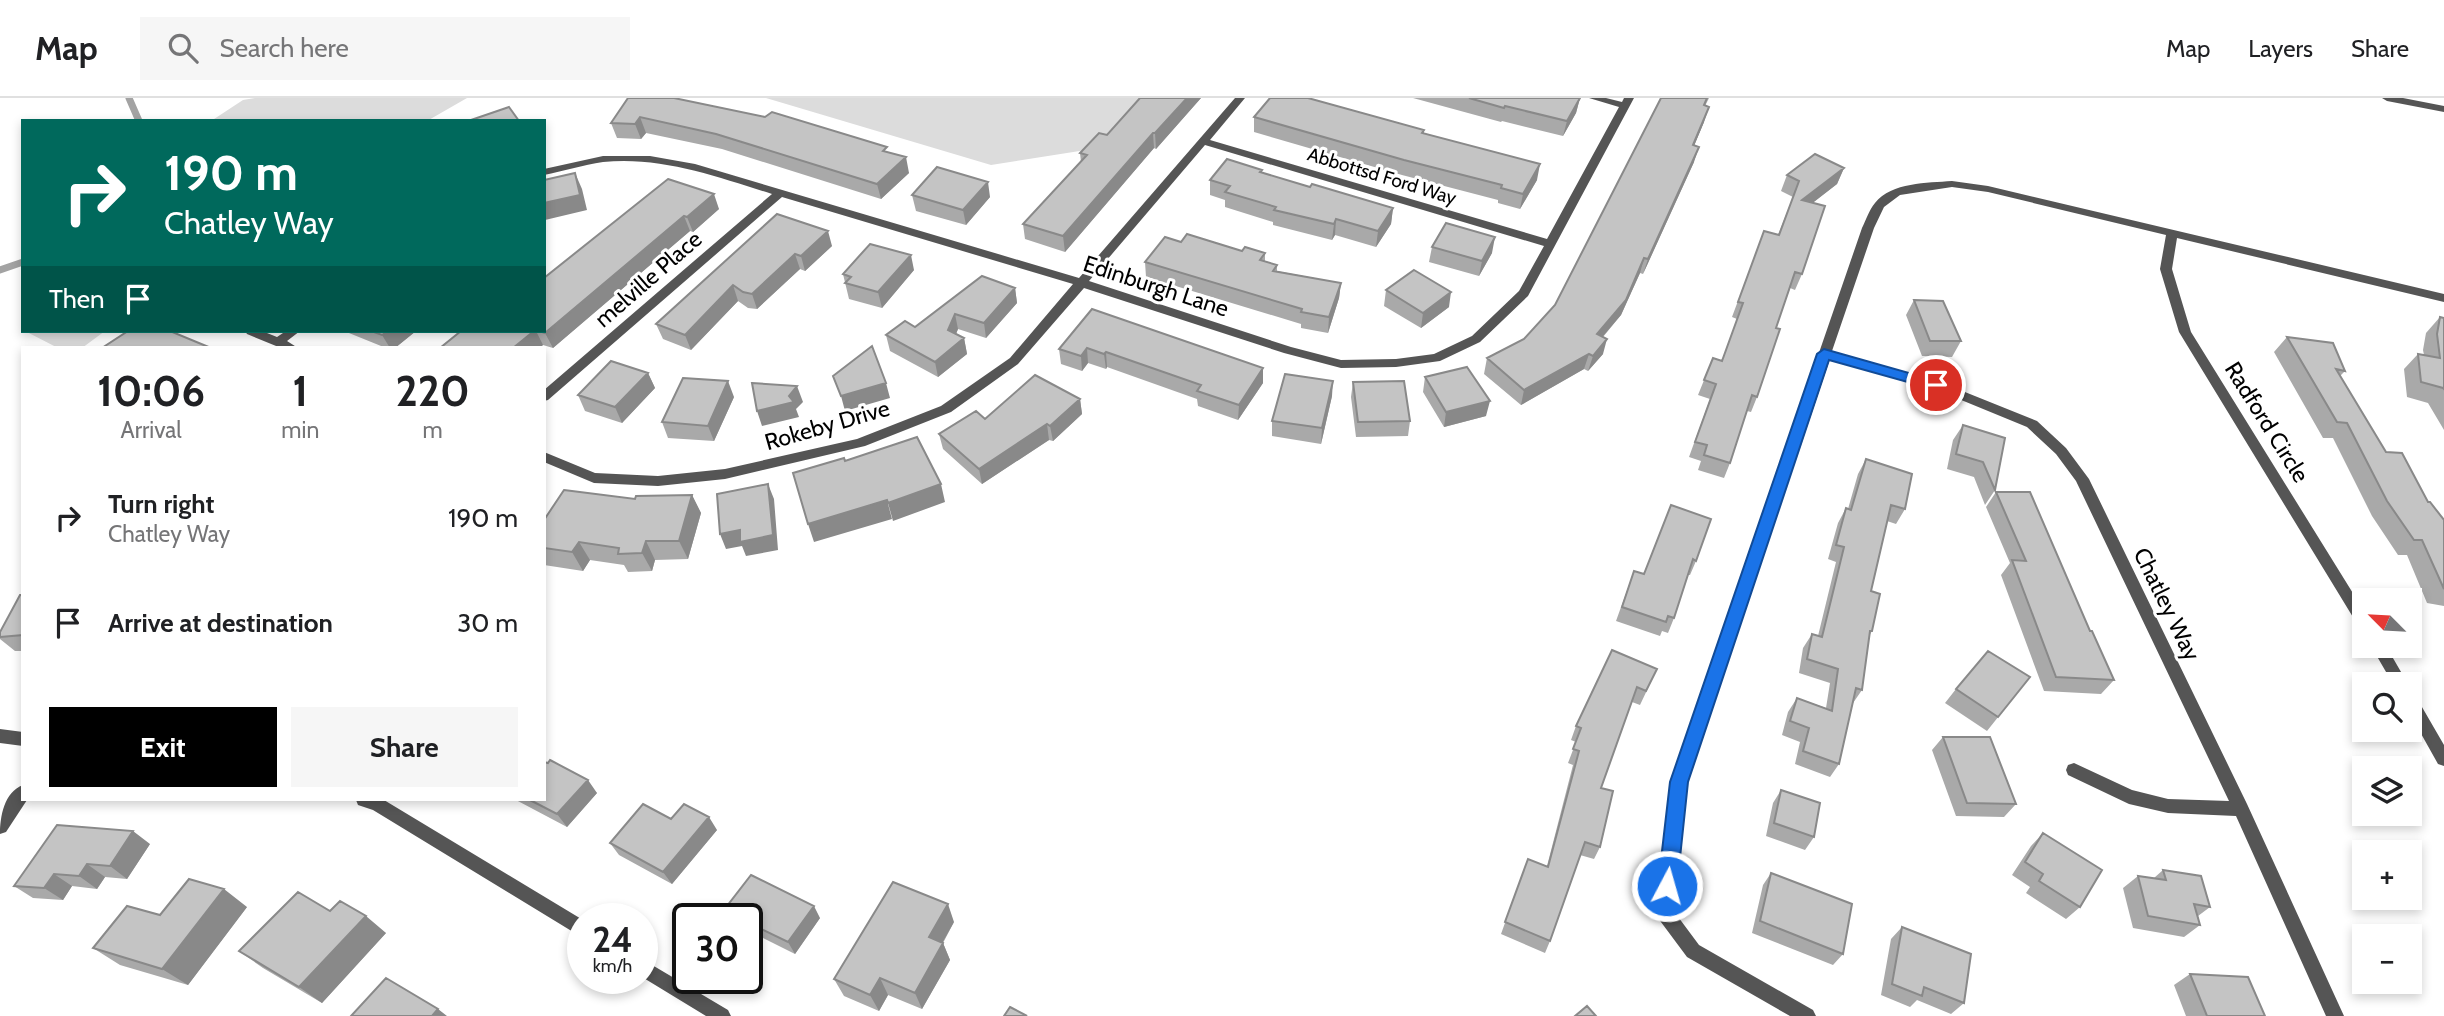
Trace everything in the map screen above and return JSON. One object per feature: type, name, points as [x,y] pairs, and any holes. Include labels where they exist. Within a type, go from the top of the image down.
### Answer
[{"type":"street","name":"Rokeby Drive","points":[[546,458],[594,478],[658,481],[725,474],[860,443],[946,409],[1014,361],[1240,98]]},
{"type":"street","points":[[1594,98],[1627,102]]},
{"type":"street","points":[[2387,98],[2444,109]]},
{"type":"street","name":"Edinburgh Lane","points":[[546,172],[603,159],[650,159],[695,167],[1082,284],[1288,350],[1341,364],[1396,363],[1436,358],[1476,340],[1524,293],[1627,102]]},
{"type":"street","name":"Abbottsd Ford Way","points":[[1203,141],[1550,244]]},
{"type":"street","points":[[1807,1016],[1693,951],[1664,912],[1679,782],[1824,354],[1868,228],[1879,205],[1896,192],[1925,186],[1952,184],[1988,188],[2444,298]]},
{"type":"street","name":"melville Place","points":[[546,395],[780,193]]},
{"type":"street","name":"Radford Circle","points":[[2172,233],[2166,269],[2185,332],[2352,603]]},
{"type":"street","points":[[256,333],[287,346]]},
{"type":"street","points":[[278,342],[291,333]]},
{"type":"street","name":"Chatley Way","points":[[1824,354],[1936,385],[2032,424],[2060,451],[2082,479],[2241,809],[2335,1016]]},
{"type":"street","points":[[2422,721],[2444,759]]},
{"type":"street","points":[[0,736],[21,739]]},
{"type":"street","points":[[2074,770],[2129,797],[2168,806],[2241,809]]},
{"type":"street","points":[[0,827],[21,795]]},
{"type":"street","points":[[367,801],[378,805],[567,920]]},
{"type":"street","points":[[658,977],[722,1016]]},
{"type":"shaded area","points":[[467,98],[430,119],[214,119],[243,100]]},
{"type":"shaded area","points":[[766,98],[1149,98],[1105,147],[991,165]]},
{"type":"shaded area","points":[[29,333],[102,333],[85,346],[54,346]]},
{"type":"building","points":[[628,98],[674,98],[765,117],[772,112],[887,147],[883,151],[906,157],[877,184],[716,134],[640,117],[635,124],[611,123]]},
{"type":"building","points":[[1140,98],[1187,98],[1063,236],[1023,224],[1087,155],[1080,153],[1099,133],[1107,135]]},
{"type":"building","points":[[1270,98],[1308,98],[1424,130],[1422,133],[1540,164],[1523,194],[1501,188],[1502,185],[1254,117]]},
{"type":"building","points":[[1469,98],[1580,98],[1567,121]]},
{"type":"building","points":[[1661,98],[1707,98],[1704,105],[1709,107],[1693,145],[1699,147],[1648,259],[1644,258],[1626,300],[1597,334],[1607,339],[1593,356],[1589,354],[1524,390],[1487,358],[1524,339],[1555,305]]},
{"type":"building","points":[[509,107],[518,119],[474,119]]},
{"type":"building","points":[[1815,154],[1844,168],[1802,200],[1825,206],[1802,274],[1795,272],[1776,328],[1780,329],[1757,397],[1752,395],[1730,463],[1704,455],[1707,445],[1695,442],[1716,384],[1704,380],[1713,358],[1722,361],[1743,303],[1738,302],[1764,231],[1779,235],[1799,181],[1787,175]]},
{"type":"building","points":[[1227,159],[1310,187],[1312,184],[1393,208],[1378,231],[1336,219],[1334,224],[1274,210],[1276,207],[1225,192],[1230,186],[1210,180]]},
{"type":"building","points":[[937,167],[988,182],[963,210],[912,195]]},
{"type":"building","points":[[575,173],[580,195],[546,203],[546,180]]},
{"type":"building","points":[[668,179],[714,194],[546,332],[546,276]]},
{"type":"building","points":[[777,214],[828,231],[801,256],[795,254],[752,294],[733,285],[685,335],[656,324]]},
{"type":"building","points":[[1446,223],[1495,237],[1482,261],[1432,247]]},
{"type":"building","points":[[1187,234],[1242,251],[1245,247],[1265,253],[1260,260],[1277,265],[1273,271],[1341,283],[1329,317],[1301,312],[1302,309],[1145,262],[1165,237],[1181,242]]},
{"type":"building","points":[[870,244],[911,255],[878,292],[845,283],[851,277],[843,274]]},
{"type":"building","points":[[1414,270],[1451,292],[1423,313],[1386,290]]},
{"type":"building","points":[[982,276],[1015,288],[984,323],[955,314],[948,330],[964,338],[935,362],[886,335],[905,321],[915,327]]},
{"type":"building","points":[[1914,300],[1943,301],[1961,341],[1930,341]]},
{"type":"building","points":[[1092,309],[1263,368],[1239,405],[1197,391],[1201,385],[1106,352],[1104,354],[1087,348],[1081,356],[1059,349]]},
{"type":"building","points":[[2440,317],[2444,318],[2444,389],[2421,382],[2418,354],[2440,358],[2437,334]]},
{"type":"building","points":[[125,333],[175,333],[206,346],[105,346]]},
{"type":"building","points":[[459,333],[532,333],[515,346],[442,346]]},
{"type":"building","points":[[2287,337],[2333,343],[2345,371],[2336,369],[2386,452],[2402,453],[2428,502],[2444,520],[2444,589],[2422,540],[2414,540],[2387,501],[2347,423],[2337,422]]},
{"type":"building","points":[[872,346],[886,383],[841,396],[833,376]]},
{"type":"building","points":[[611,361],[648,373],[615,407],[578,395]]},
{"type":"building","points":[[1467,367],[1490,401],[1446,412],[1425,377]]},
{"type":"building","points":[[1285,374],[1333,381],[1322,428],[1272,421]]},
{"type":"building","points":[[1035,375],[1080,399],[1050,426],[1047,424],[979,469],[939,434],[976,411],[985,419]]},
{"type":"building","points":[[683,378],[728,381],[708,426],[662,422]]},
{"type":"building","points":[[1404,381],[1410,421],[1358,422],[1353,382]]},
{"type":"building","points":[[752,383],[797,386],[789,396],[794,402],[757,411]]},
{"type":"building","points":[[1963,425],[2005,438],[1995,490],[1983,462],[1956,454]]},
{"type":"building","points":[[917,437],[941,484],[888,503],[887,500],[808,524],[793,473],[844,458],[845,461]]},
{"type":"building","points":[[1866,459],[1912,474],[1905,509],[1891,505],[1871,591],[1880,594],[1870,631],[1862,690],[1856,688],[1839,764],[1803,751],[1809,728],[1790,721],[1797,698],[1832,711],[1838,669],[1807,659],[1812,634],[1822,637],[1844,547],[1836,545],[1846,508],[1851,510]]},
{"type":"building","points":[[768,484],[773,535],[740,542],[740,530],[720,534],[717,494]]},
{"type":"building","points":[[564,490],[635,499],[636,496],[692,495],[679,541],[646,541],[642,553],[618,554],[619,548],[579,542],[572,552],[546,548],[546,517]]},
{"type":"building","points":[[1996,492],[2030,492],[2114,680],[2056,677],[2012,560],[2026,561]]},
{"type":"building","points":[[1671,505],[1711,519],[1696,561],[1693,559],[1674,618],[1668,616],[1666,622],[1622,607],[1634,571],[1644,574]]},
{"type":"building","points":[[21,595],[21,635],[0,637],[0,632]]},
{"type":"building","points":[[1612,650],[1657,669],[1646,691],[1637,687],[1601,788],[1613,791],[1600,847],[1585,842],[1550,941],[1505,922],[1528,859],[1548,867],[1579,751],[1573,749],[1581,728],[1576,726]]},
{"type":"building","points":[[1988,651],[2030,677],[1998,717],[1956,689]]},
{"type":"building","points":[[1943,737],[1990,737],[2016,804],[1967,803]]},
{"type":"building","points":[[550,760],[588,780],[557,814],[532,801],[546,801]]},
{"type":"building","points":[[1781,790],[1820,803],[1814,837],[1774,823]]},
{"type":"building","points":[[643,804],[671,819],[684,804],[709,817],[663,872],[610,843]]},
{"type":"building","points":[[57,825],[133,831],[110,866],[87,864],[79,876],[54,874],[44,888],[14,886]]},
{"type":"building","points":[[2043,833],[2102,870],[2080,907],[2039,881],[2043,874],[2025,862]]},
{"type":"building","points":[[2163,870],[2201,876],[2210,907],[2194,904],[2200,925],[2148,916],[2138,876],[2166,880]]},
{"type":"building","points":[[1771,873],[1852,904],[1843,954],[1760,921]]},
{"type":"building","points":[[751,875],[814,906],[788,942],[763,930],[763,903],[729,903]]},
{"type":"building","points":[[189,879],[224,889],[162,969],[93,948],[127,906],[160,915]]},
{"type":"building","points":[[893,882],[948,904],[929,937],[943,943],[915,993],[880,978],[870,995],[834,979]]},
{"type":"building","points":[[298,892],[330,911],[340,901],[366,916],[299,987],[239,951]]},
{"type":"building","points":[[1902,927],[1971,954],[1964,1003],[1924,987],[1922,996],[1892,984]]},
{"type":"building","points":[[2190,974],[2248,977],[2265,1016],[2207,1016]]},
{"type":"building","points":[[386,978],[438,1009],[432,1016],[351,1016]]},
{"type":"building","points":[[1587,1006],[1596,1016],[1575,1016]]},
{"type":"building","points":[[1010,1007],[1027,1016],[1004,1016]]},
{"type":"waterway","points":[[129,98],[138,119]]},
{"type":"waterway","points":[[0,270],[21,263]]},
{"type":"route","points":[[1667,886],[1679,782],[1824,354],[1936,385]]}]
